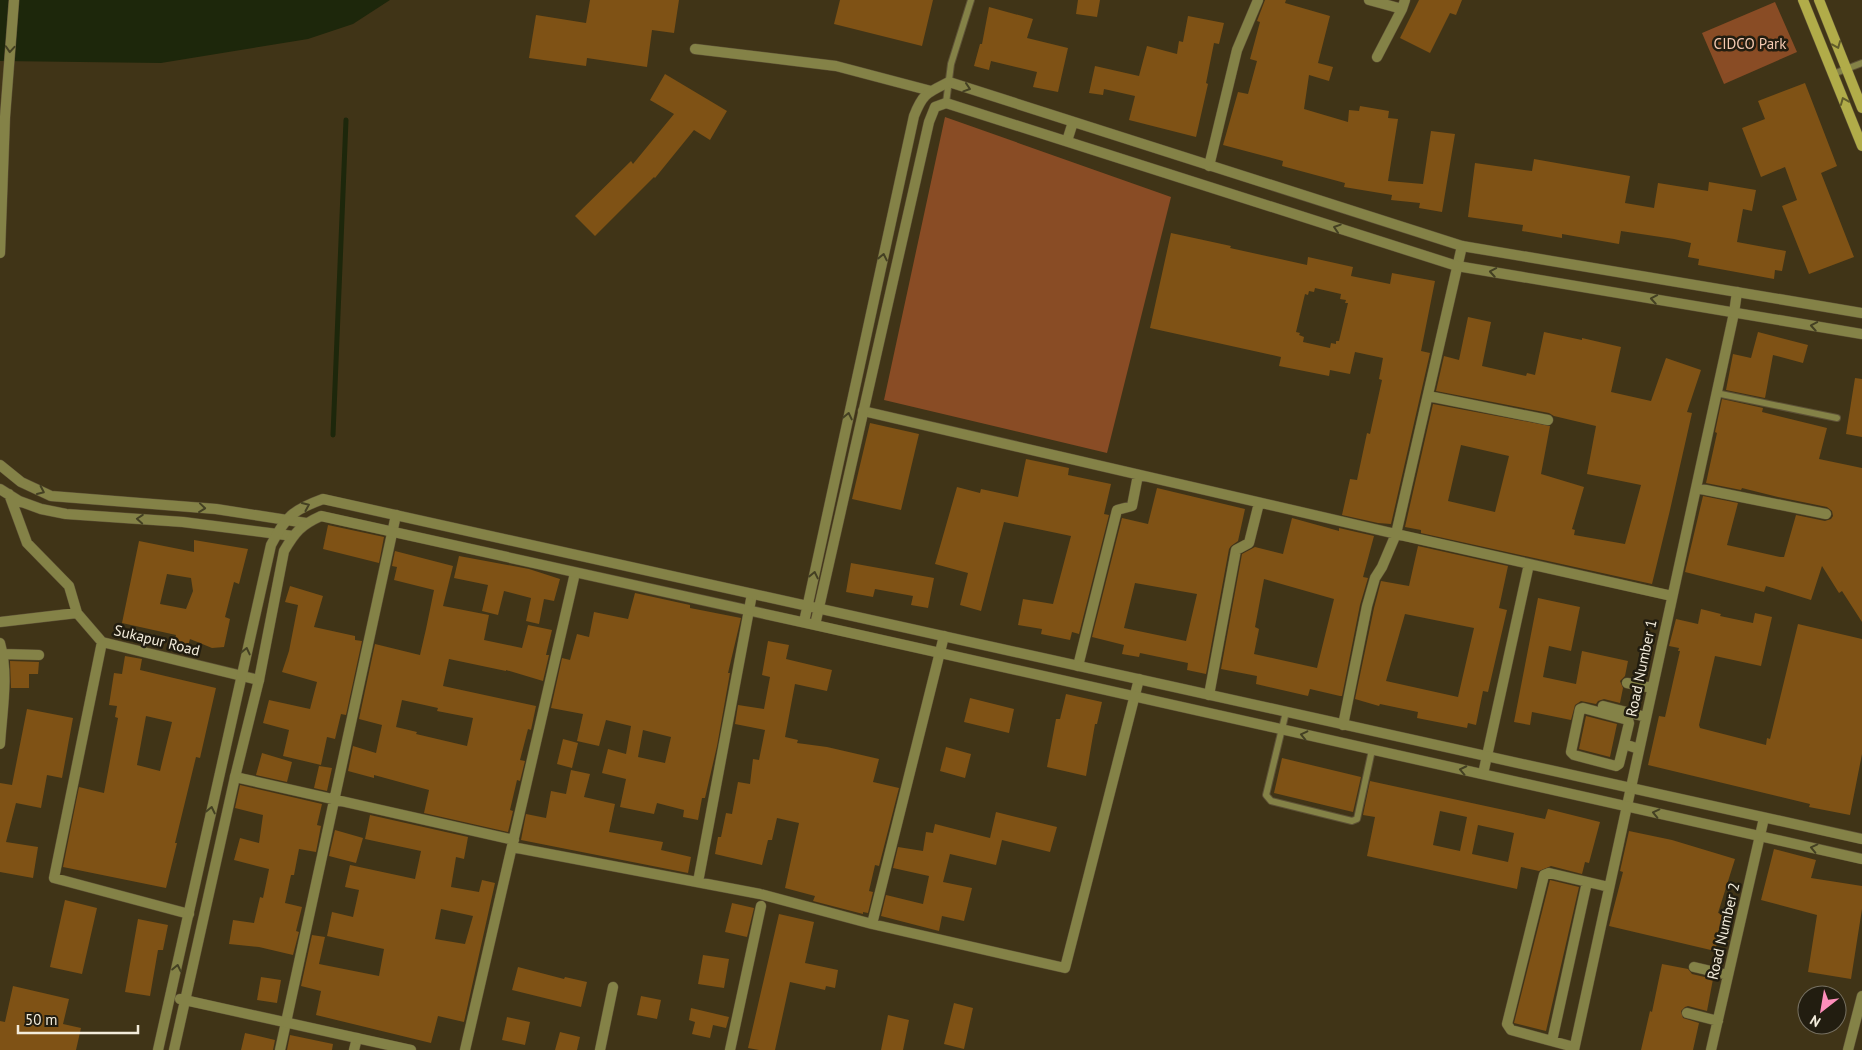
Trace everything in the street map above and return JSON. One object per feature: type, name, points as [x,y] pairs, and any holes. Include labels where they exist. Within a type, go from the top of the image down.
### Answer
[{"type":"main road","points":[[1803,0],[1862,146]]},
{"type":"main road","points":[[1818,0],[1862,108]]},
{"type":"street","points":[[0,253],[5,116],[14,0]]},
{"type":"street","points":[[1209,166],[1237,50],[1258,0]]},
{"type":"street","points":[[1369,0],[1403,4],[1377,57]]},
{"type":"street","points":[[695,48],[836,66],[931,91]]},
{"type":"street","points":[[804,622],[914,116],[921,99],[931,91],[949,82],[1462,246],[1862,313]]},
{"type":"street","points":[[815,624],[929,122],[935,107],[946,103],[1457,266],[1862,334]]},
{"type":"street","points":[[1067,141],[1073,122]]},
{"type":"street","points":[[1343,724],[1367,606],[1375,578],[1382,567],[1396,534],[1462,246]]},
{"type":"street","name":"Road Number 1","points":[[1574,1049],[1737,292]]},
{"type":"street","points":[[1428,396],[1548,420]]},
{"type":"street","points":[[863,411],[1672,596]]},
{"type":"street","points":[[0,465],[21,482],[50,496],[197,507],[306,523]]},
{"type":"street","points":[[1078,666],[1117,510],[1132,506],[1138,475]]},
{"type":"street","points":[[1696,488],[1826,514]]},
{"type":"street","points":[[5,492],[19,501],[41,509],[66,514],[183,522],[293,536]]},
{"type":"street","points":[[0,622],[77,613],[69,586],[27,543],[5,492]]},
{"type":"street","points":[[158,1050],[270,545],[280,526],[299,508],[323,499],[1862,839]]},
{"type":"street","points":[[1208,694],[1236,550],[1249,543],[1259,503]]},
{"type":"street","points":[[280,1050],[396,515]]},
{"type":"street","points":[[174,1050],[235,777],[259,680],[284,551],[293,536],[306,523],[321,516],[815,624],[940,654],[1862,859]]},
{"type":"street","points":[[1483,774],[1529,564]]},
{"type":"street","points":[[465,1050],[576,573]]},
{"type":"street","points":[[698,882],[752,594]]},
{"type":"street","name":"Sukapur Road","points":[[77,613],[102,642],[259,680]]},
{"type":"street","points":[[872,924],[944,636]]},
{"type":"street","points":[[102,642],[54,878],[189,914]]},
{"type":"street","points":[[0,643],[3,654],[4,699],[0,744]]},
{"type":"street","points":[[3,654],[38,655]]},
{"type":"street","points":[[235,777],[513,844],[760,894],[872,924],[1065,968],[1139,679]]},
{"type":"street","points":[[1627,683],[1652,688]]},
{"type":"street","points":[[1601,706],[1646,717]]},
{"type":"street","points":[[1583,708],[1628,720],[1624,744],[1619,764],[1616,766],[1574,755],[1571,752],[1580,709],[1583,708]]},
{"type":"street","points":[[1624,744],[1639,748]]},
{"type":"street","name":"Road Number 2","points":[[1711,1050],[1764,818]]},
{"type":"street","points":[[1574,1049],[1511,1030],[1507,1024],[1544,876],[1549,873],[1609,887]]},
{"type":"street","points":[[1552,1041],[1586,882]]},
{"type":"street","points":[[730,1050],[761,906]]},
{"type":"street","points":[[1694,967],[1728,975]]},
{"type":"street","points":[[600,1050],[613,987]]},
{"type":"street","points":[[1848,1050],[1862,996]]},
{"type":"street","points":[[170,997],[411,1050]]},
{"type":"street","points":[[1686,1013],[1718,1021]]},
{"type":"street","points":[[354,1050],[357,1038]]},
{"type":"lane","points":[[946,103],[951,64],[971,0]]},
{"type":"lane","points":[[1833,74],[1862,63]]},
{"type":"lane","points":[[1716,394],[1837,418]]},
{"type":"lane","points":[[1286,712],[1266,795],[1271,801],[1352,821],[1357,819],[1372,750]]},
{"type":"green space","name":"CIDCO Park","points":[[1775,2],[1797,52],[1724,84],[1702,33]]},
{"type":"green space","points":[[945,117],[1171,197],[1107,453],[884,400]]},
{"type":"shaded area","points":[[0,0],[390,0],[353,24],[308,39],[161,63],[0,61]]},
{"type":"building","points":[[590,0],[679,0],[674,33],[652,30],[647,67],[587,58],[586,66],[529,58],[536,15],[586,23]]},
{"type":"building","points":[[840,0],[933,0],[922,46],[834,24]]},
{"type":"building","points":[[1078,0],[1100,0],[1097,17],[1076,14]]},
{"type":"building","points":[[1265,0],[1286,0],[1285,3],[1330,16],[1318,63],[1333,67],[1329,81],[1309,75],[1304,109],[1348,122],[1349,110],[1359,111],[1360,106],[1389,111],[1388,118],[1398,119],[1388,181],[1423,184],[1431,131],[1455,134],[1442,212],[1419,208],[1420,203],[1391,200],[1392,195],[1344,187],[1345,183],[1282,166],[1283,161],[1223,145],[1238,92],[1248,94],[1257,61],[1250,59],[1260,22],[1257,21]]},
{"type":"building","points":[[1419,0],[1462,0],[1456,15],[1450,13],[1430,53],[1400,38]]},
{"type":"building","points":[[989,7],[1033,19],[1027,38],[1068,48],[1058,92],[1033,87],[1037,72],[991,61],[989,70],[974,66],[980,44],[982,44]]},
{"type":"building","points":[[1188,16],[1224,23],[1219,44],[1214,43],[1206,83],[1208,84],[1196,137],[1129,120],[1135,96],[1104,89],[1103,95],[1089,93],[1095,66],[1139,76],[1147,46],[1177,54],[1179,41],[1183,42]]},
{"type":"building","points":[[665,74],[727,111],[710,140],[694,130],[655,178],[595,236],[575,216],[631,161],[633,164],[674,114],[650,100]]},
{"type":"building","points":[[1805,83],[1837,166],[1821,173],[1854,257],[1809,274],[1782,206],[1797,200],[1785,167],[1761,177],[1742,128],[1765,119],[1758,101]]},
{"type":"building","points":[[1534,159],[1630,176],[1625,203],[1654,208],[1658,183],[1708,191],[1709,182],[1756,190],[1752,211],[1743,209],[1737,242],[1786,251],[1782,271],[1775,270],[1774,279],[1698,265],[1699,259],[1688,257],[1691,243],[1674,239],[1621,231],[1619,244],[1562,234],[1562,238],[1522,231],[1523,225],[1468,217],[1475,163],[1532,171]]},
{"type":"building","points":[[1171,233],[1307,265],[1308,257],[1353,267],[1351,276],[1390,284],[1392,273],[1435,281],[1421,351],[1430,353],[1391,524],[1342,515],[1350,479],[1357,480],[1367,433],[1370,434],[1382,380],[1379,379],[1383,358],[1355,352],[1350,374],[1330,370],[1329,376],[1279,366],[1281,357],[1150,328]],"holes":[[[1315,288],[1341,294],[1340,299],[1346,300],[1345,303],[1348,303],[1339,341],[1336,341],[1336,344],[1331,343],[1330,348],[1303,342],[1304,337],[1296,332],[1305,294],[1308,295],[1309,291],[1314,292]]]},
{"type":"building","points":[[1468,317],[1491,322],[1482,366],[1526,376],[1527,373],[1535,375],[1544,332],[1621,347],[1611,392],[1651,401],[1666,358],[1701,370],[1687,412],[1692,413],[1652,584],[1421,533],[1421,530],[1405,527],[1433,404],[1550,426],[1541,474],[1584,487],[1572,529],[1575,530],[1574,535],[1625,544],[1641,485],[1587,474],[1596,426],[1554,416],[1549,413],[1436,391],[1444,356],[1459,360]],"holes":[[[1461,445],[1509,456],[1495,512],[1448,501]]]},
{"type":"building","points":[[1758,332],[1808,345],[1803,363],[1773,355],[1765,398],[1726,390],[1733,354],[1751,358]]},
{"type":"building","points":[[1855,378],[1862,379],[1862,437],[1846,434]]},
{"type":"building","points":[[1722,399],[1763,408],[1762,412],[1827,428],[1819,459],[1862,468],[1862,622],[1842,591],[1839,593],[1822,566],[1811,600],[1766,586],[1764,592],[1685,572],[1703,496],[1738,503],[1727,545],[1780,557],[1784,557],[1796,515],[1825,521],[1833,516],[1832,511],[1827,507],[1742,488],[1741,490],[1706,483]]},
{"type":"building","points":[[870,423],[919,434],[901,510],[852,499]]},
{"type":"building","points":[[1026,459],[1069,468],[1068,475],[1111,484],[1104,514],[1109,515],[1079,634],[1072,632],[1070,640],[1041,634],[1042,629],[1018,625],[1023,599],[1053,604],[1071,536],[1004,522],[981,611],[960,605],[968,573],[935,564],[957,487],[980,493],[981,489],[1018,497]]},
{"type":"building","points":[[1157,488],[1245,509],[1238,541],[1229,549],[1206,674],[1187,670],[1188,663],[1140,653],[1139,657],[1122,654],[1124,645],[1092,637],[1122,518],[1148,524]],"holes":[[[1135,583],[1197,594],[1186,641],[1124,628]]]},
{"type":"building","points":[[1292,518],[1339,531],[1339,528],[1374,536],[1363,577],[1368,578],[1360,605],[1342,696],[1310,689],[1308,696],[1256,684],[1257,676],[1221,669],[1242,554],[1255,547],[1283,554]],"holes":[[[1264,579],[1334,599],[1317,668],[1254,654],[1259,629],[1255,627]]]},
{"type":"building","points":[[328,525],[384,537],[379,563],[323,549]]},
{"type":"building","points":[[194,540],[248,549],[239,584],[234,582],[225,617],[230,619],[224,647],[212,648],[190,639],[188,646],[175,639],[176,635],[122,623],[139,541],[194,552]],"holes":[[[167,574],[191,578],[193,591],[186,609],[160,604]]]},
{"type":"building","points":[[1418,546],[1508,566],[1499,608],[1507,610],[1488,692],[1483,691],[1476,725],[1468,723],[1467,728],[1417,718],[1418,712],[1380,704],[1379,706],[1355,699],[1381,581],[1409,586]],"holes":[[[1405,614],[1474,628],[1458,697],[1386,681]]]},
{"type":"building","points":[[395,551],[453,566],[443,606],[489,615],[484,640],[522,648],[528,625],[552,630],[546,655],[549,655],[543,681],[506,670],[449,659],[443,686],[536,706],[531,730],[528,729],[520,760],[525,761],[520,781],[517,780],[510,810],[513,811],[508,832],[424,813],[429,790],[374,775],[374,778],[348,771],[353,746],[376,753],[382,725],[359,719],[375,644],[420,655],[426,629],[434,590],[394,580],[397,567],[392,566]],"holes":[[[402,700],[438,708],[437,711],[473,718],[467,746],[416,734],[417,732],[396,727]]]},
{"type":"building","points":[[459,556],[529,569],[560,579],[554,601],[544,599],[539,624],[526,621],[531,598],[504,591],[498,615],[482,611],[488,585],[454,578]]},
{"type":"building","points":[[851,563],[934,578],[928,608],[911,605],[913,596],[875,589],[873,597],[846,592]]},
{"type":"building","points":[[290,586],[323,596],[314,627],[355,636],[355,640],[362,641],[346,715],[341,714],[335,739],[327,737],[321,765],[283,756],[289,730],[263,723],[269,700],[310,709],[317,682],[282,672],[289,651],[298,605],[285,602]]},
{"type":"building","points":[[635,593],[690,605],[690,608],[741,618],[728,673],[730,673],[717,746],[705,798],[702,798],[698,820],[683,817],[684,810],[657,803],[654,814],[620,807],[626,779],[602,773],[608,749],[626,754],[631,726],[606,720],[599,746],[577,741],[583,714],[551,708],[562,658],[570,660],[577,634],[589,637],[594,612],[628,619]],"holes":[[[643,730],[671,737],[665,763],[638,757]]]},
{"type":"building","points":[[1538,598],[1580,607],[1571,651],[1549,646],[1543,677],[1576,684],[1582,651],[1628,661],[1625,676],[1620,681],[1623,688],[1620,703],[1604,699],[1596,704],[1581,701],[1575,705],[1571,720],[1532,712],[1530,725],[1514,722]]},
{"type":"building","points":[[1701,609],[1721,614],[1720,616],[1753,623],[1755,613],[1772,617],[1761,666],[1715,656],[1699,725],[1700,728],[1766,745],[1767,738],[1770,739],[1798,624],[1862,639],[1862,754],[1850,815],[1809,807],[1810,804],[1648,765],[1659,716],[1665,717],[1680,651],[1678,651],[1679,648],[1669,646],[1676,619],[1698,624]]},
{"type":"building","points":[[768,641],[789,645],[786,659],[832,670],[827,691],[795,684],[785,737],[798,740],[797,743],[827,747],[879,759],[873,782],[899,788],[879,866],[875,865],[869,891],[873,892],[868,913],[863,912],[863,914],[813,901],[815,896],[785,888],[799,823],[777,818],[772,840],[768,840],[762,865],[715,854],[718,837],[721,837],[726,813],[732,814],[738,782],[750,784],[753,759],[759,760],[765,730],[735,724],[738,705],[764,709],[770,677],[762,675]]},
{"type":"building","points":[[125,656],[142,659],[140,670],[216,688],[200,758],[196,757],[166,888],[63,867],[79,787],[104,793],[118,718],[115,717],[117,706],[109,705],[114,673],[122,674]],"holes":[[[146,716],[172,722],[160,771],[137,765]]]},
{"type":"building","points":[[10,661],[39,662],[38,674],[29,674],[29,688],[11,688]]},
{"type":"building","points":[[1066,694],[1102,702],[1097,724],[1095,724],[1086,776],[1047,767],[1056,719],[1060,719]]},
{"type":"building","points":[[970,698],[1014,709],[1009,733],[964,722]]},
{"type":"building","points":[[27,709],[73,718],[62,778],[47,775],[41,808],[16,803],[6,842],[38,847],[33,878],[0,872],[0,783],[12,785]]},
{"type":"building","points":[[1586,716],[1617,724],[1610,757],[1579,749]]},
{"type":"building","points":[[563,739],[578,743],[572,768],[557,764]]},
{"type":"building","points":[[946,747],[971,754],[965,778],[940,771]]},
{"type":"building","points":[[262,753],[292,762],[287,782],[256,775]]},
{"type":"building","points":[[1282,758],[1361,777],[1353,812],[1274,793]]},
{"type":"building","points":[[319,766],[332,768],[327,791],[314,788]]},
{"type":"building","points":[[571,770],[590,774],[584,797],[615,804],[609,832],[663,842],[661,850],[691,857],[688,873],[521,840],[526,814],[546,818],[551,791],[566,794]]},
{"type":"building","points":[[1370,781],[1545,819],[1548,809],[1600,822],[1589,863],[1585,862],[1582,874],[1551,866],[1539,871],[1521,867],[1517,889],[1367,856],[1375,817],[1363,815]],"holes":[[[1440,811],[1467,817],[1460,851],[1433,845]],[[1478,825],[1514,833],[1508,862],[1472,854]]]},
{"type":"building","points":[[240,785],[322,804],[317,825],[321,826],[316,852],[299,849],[294,875],[291,875],[285,903],[302,907],[296,931],[299,932],[293,955],[259,947],[229,944],[233,920],[254,923],[260,897],[263,898],[269,869],[234,860],[240,838],[259,843],[263,815],[235,808]]},
{"type":"building","points":[[996,812],[1057,827],[1050,852],[1002,840],[996,865],[950,854],[943,882],[972,888],[964,921],[942,916],[939,931],[881,916],[886,895],[923,904],[929,876],[893,868],[898,847],[923,851],[926,832],[933,833],[935,824],[990,838]]},
{"type":"building","points":[[370,815],[468,837],[464,859],[456,857],[451,887],[479,892],[482,880],[495,883],[464,1022],[438,1016],[431,1043],[316,1015],[321,991],[301,986],[312,935],[325,937],[319,964],[379,976],[384,949],[327,936],[332,912],[353,917],[359,890],[345,887],[350,865],[415,879],[421,851],[365,839]],"holes":[[[441,909],[473,916],[465,944],[435,939]]]},
{"type":"building","points":[[335,830],[363,838],[356,863],[329,856]]},
{"type":"building","points":[[1629,831],[1672,840],[1735,859],[1718,913],[1724,914],[1715,951],[1609,926],[1623,872],[1620,871]]},
{"type":"building","points":[[1774,849],[1816,860],[1811,878],[1862,886],[1862,909],[1851,979],[1808,972],[1817,915],[1761,900]]},
{"type":"building","points":[[1550,880],[1579,887],[1546,1031],[1514,1023]]},
{"type":"building","points":[[65,900],[97,908],[82,974],[50,967]]},
{"type":"building","points":[[732,903],[754,908],[747,937],[725,932]]},
{"type":"building","points":[[779,914],[814,922],[805,963],[838,970],[835,988],[826,986],[825,990],[790,982],[775,1050],[748,1048]]},
{"type":"building","points":[[138,919],[168,925],[163,950],[158,950],[150,996],[125,992]]},
{"type":"building","points":[[703,955],[729,959],[724,988],[698,984]]},
{"type":"building","points":[[1662,964],[1688,969],[1692,974],[1713,979],[1707,1011],[1688,1006],[1681,1011],[1683,1018],[1699,1023],[1693,1050],[1641,1050],[1650,1011],[1652,1012]]},
{"type":"building","points":[[518,967],[564,979],[565,977],[587,982],[581,1007],[512,990]]},
{"type":"building","points":[[261,977],[281,980],[277,1003],[257,1000]]},
{"type":"building","points":[[13,986],[69,999],[63,1024],[81,1028],[76,1050],[0,1050],[0,1021],[5,1022]]},
{"type":"building","points":[[641,996],[661,1000],[657,1019],[637,1015]]},
{"type":"building","points":[[954,1003],[973,1008],[964,1049],[944,1044]]},
{"type":"building","points":[[691,1008],[729,1017],[726,1028],[713,1025],[710,1038],[692,1034],[695,1022],[689,1020]]},
{"type":"building","points":[[888,1015],[909,1020],[903,1050],[881,1050]]},
{"type":"building","points":[[507,1017],[530,1022],[525,1045],[502,1040]]},
{"type":"building","points":[[560,1032],[580,1037],[577,1050],[555,1050]]},
{"type":"building","points":[[245,1033],[275,1040],[273,1050],[241,1050]]},
{"type":"building","points":[[290,1035],[333,1044],[332,1050],[287,1050]]},
{"type":"waterway","points":[[333,435],[346,120]]}]
